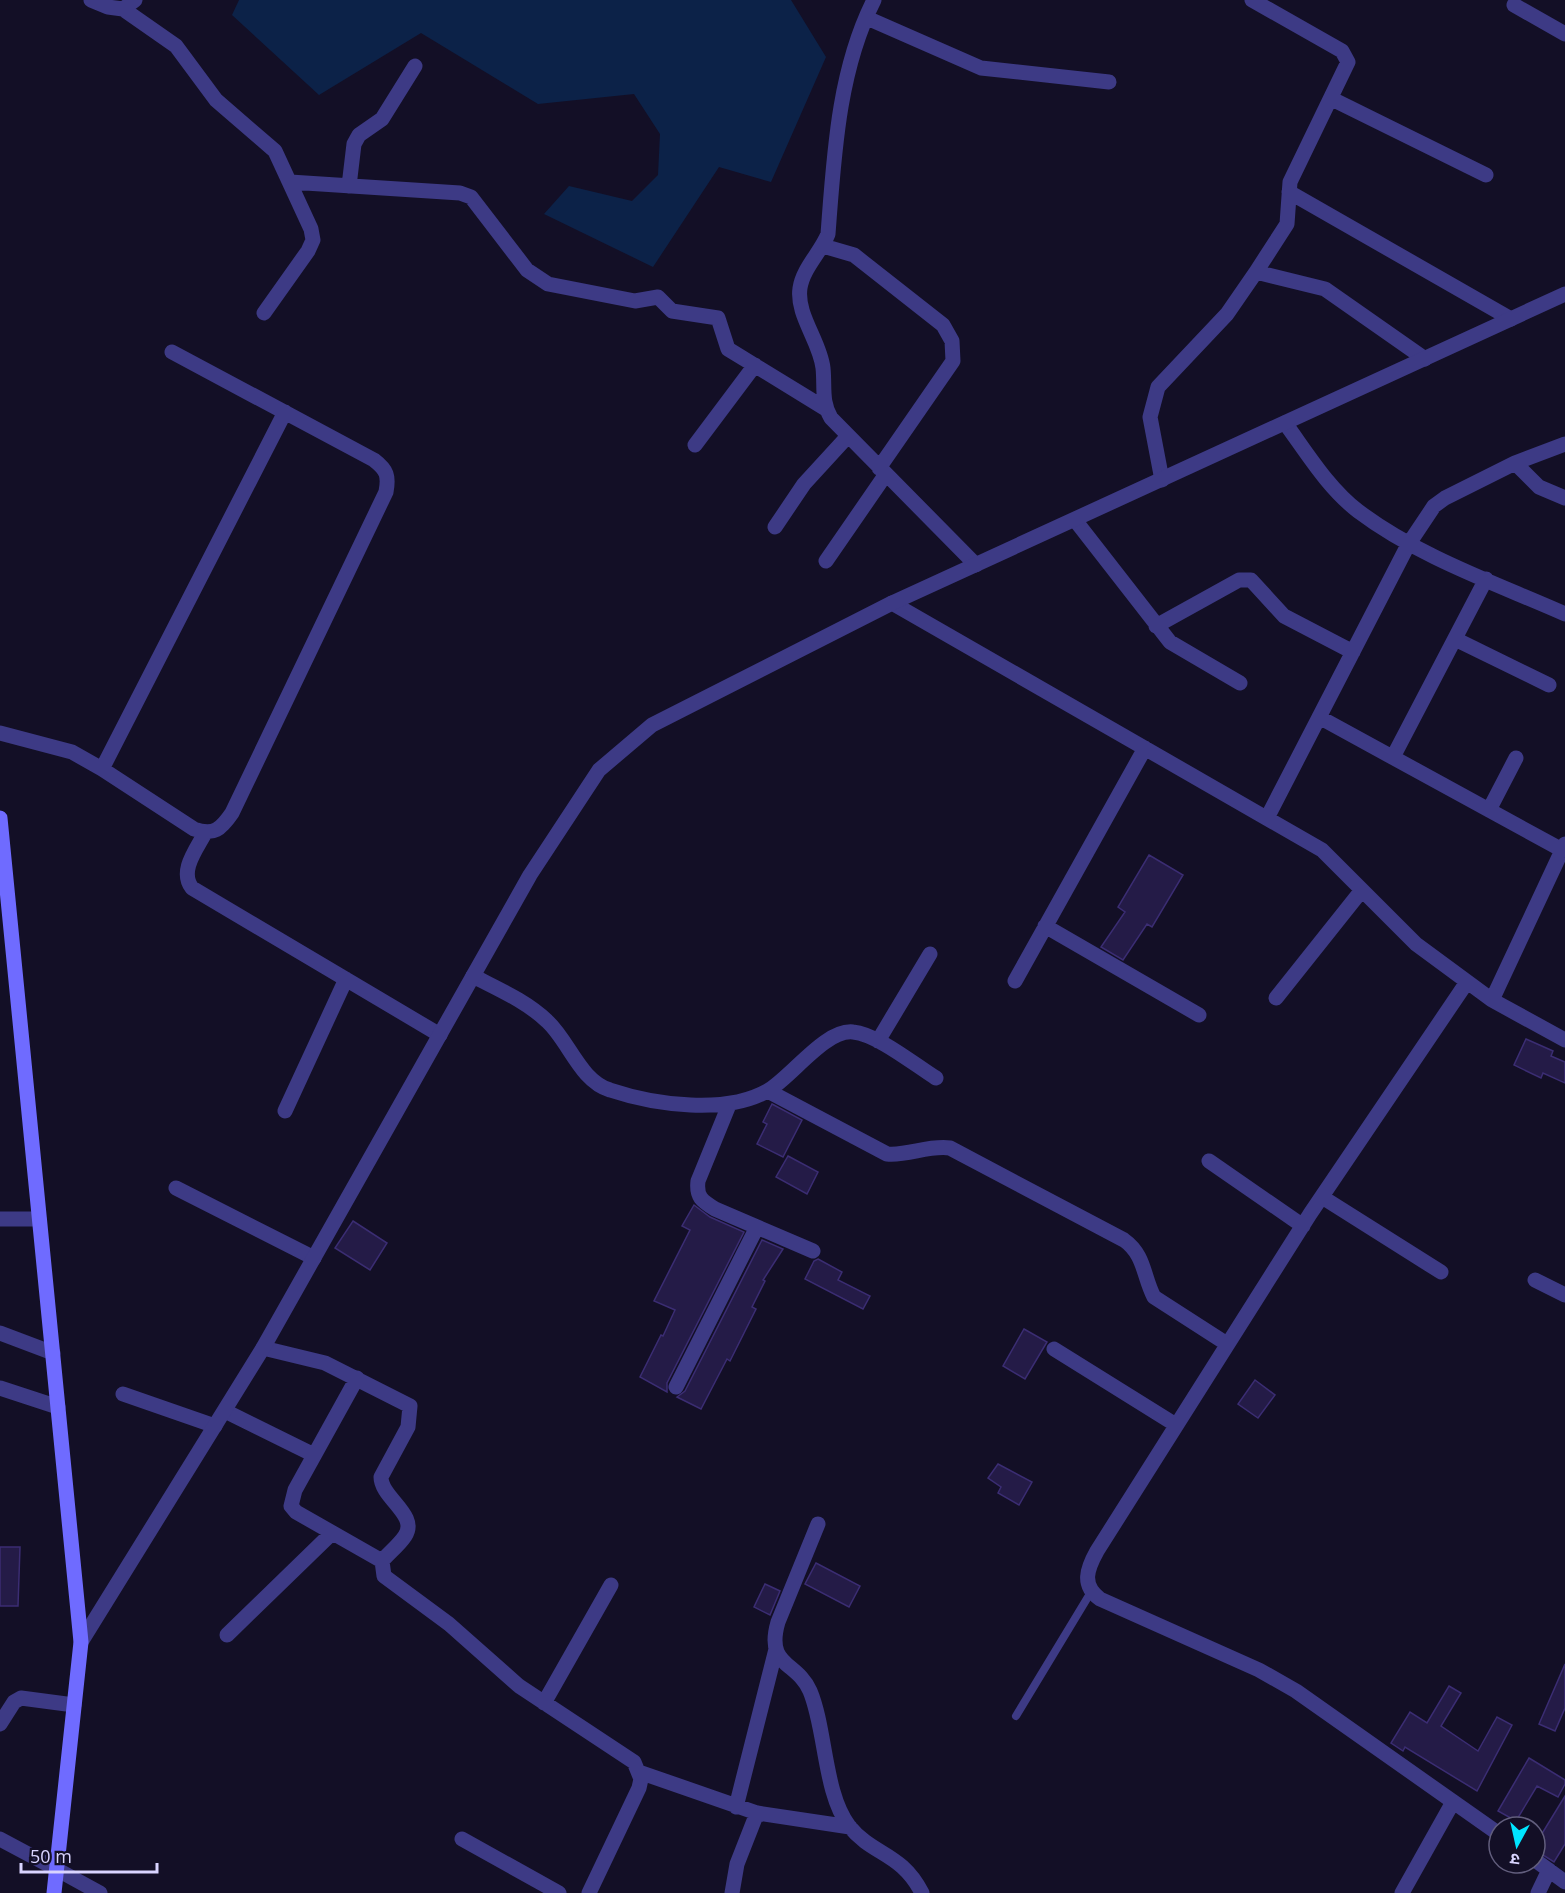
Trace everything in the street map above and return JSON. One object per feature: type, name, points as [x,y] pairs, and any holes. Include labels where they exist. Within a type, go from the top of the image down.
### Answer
[{"type":"main road","points":[[0,818],[81,1642],[54,1893]]},
{"type":"street","points":[[91,0],[108,7],[129,4],[176,46],[216,100],[274,151],[311,229],[313,240],[308,251],[264,313]]},
{"type":"street","points":[[826,410],[822,397],[823,369],[800,298],[800,286],[828,234],[834,144],[853,55],[874,0]]},
{"type":"street","points":[[1162,480],[1150,417],[1152,402],[1158,387],[1227,314],[1287,224],[1290,208],[1290,182],[1347,69],[1347,56],[1342,51],[1252,0]]},
{"type":"street","points":[[1514,4],[1565,34]]},
{"type":"street","points":[[867,18],[981,68],[1108,82]]},
{"type":"street","points":[[349,186],[354,144],[359,135],[381,119],[415,66]]},
{"type":"street","points":[[1332,99],[1486,175]]},
{"type":"street","points":[[290,182],[460,193],[471,197],[527,270],[548,284],[635,301],[658,297],[672,311],[717,318],[728,349],[826,410],[848,436],[976,565]]},
{"type":"street","points":[[1289,192],[1511,319]]},
{"type":"street","points":[[823,246],[854,255],[875,271],[943,325],[954,350],[953,361],[826,561]]},
{"type":"street","points":[[1256,273],[1325,289],[1425,359]]},
{"type":"street","points":[[81,1642],[263,1348],[530,875],[599,770],[626,745],[652,725],[892,603],[1565,294]]},
{"type":"street","points":[[0,733],[72,752],[102,769],[169,814],[205,833],[222,828],[232,813],[386,492],[388,479],[386,469],[374,459],[172,352]]},
{"type":"street","points":[[695,445],[755,365]]},
{"type":"street","points":[[102,769],[285,412]]},
{"type":"street","points":[[1285,423],[1336,490],[1357,510],[1408,545],[1565,614]]},
{"type":"street","points":[[775,527],[799,490],[848,436]]},
{"type":"street","points":[[1267,818],[1408,545],[1434,506],[1445,498],[1515,464],[1565,444]]},
{"type":"street","points":[[1515,464],[1539,487],[1565,498]]},
{"type":"street","points":[[1075,520],[1156,626],[1180,649],[1240,683]]},
{"type":"street","points":[[1393,757],[1486,579]]},
{"type":"street","points":[[1156,626],[1239,580],[1251,580],[1284,616],[1353,652]]},
{"type":"street","points":[[892,603],[1322,850],[1416,944],[1492,1000],[1564,1036]]},
{"type":"street","points":[[1455,639],[1549,685]]},
{"type":"street","points":[[1319,717],[1489,810],[1564,847],[1492,1000]]},
{"type":"street","points":[[1015,981],[1145,748]]},
{"type":"street","points":[[1489,810],[1516,758]]},
{"type":"street","points":[[205,833],[186,872],[186,881],[192,888],[440,1035]]},
{"type":"street","points":[[1276,998],[1362,890]]},
{"type":"street","points":[[1045,926],[1199,1016]]},
{"type":"street","points":[[878,1041],[930,954]]},
{"type":"street","points":[[473,976],[530,1007],[556,1029],[596,1084],[623,1094],[658,1101],[729,1104],[750,1099],[768,1091],[841,1032],[855,1032],[878,1041],[936,1078]]},
{"type":"street","points":[[285,1111],[346,979]]},
{"type":"street","points":[[1467,982],[1322,1197],[1227,1344],[1089,1566],[1086,1577],[1091,1592],[1259,1670],[1296,1690],[1487,1825]]},
{"type":"street","points":[[768,1091],[887,1154],[897,1155],[940,1146],[950,1148],[1124,1240],[1140,1256],[1148,1286],[1154,1297],[1227,1344]]},
{"type":"street","points":[[729,1104],[698,1181],[697,1192],[703,1202],[813,1251]]},
{"type":"street","points":[[1209,1161],[1303,1226]]},
{"type":"street","points":[[176,1188],[314,1258]]},
{"type":"street","points":[[1322,1197],[1441,1272]]},
{"type":"street","points":[[0,1219],[39,1219]]},
{"type":"street","points":[[676,1387],[757,1227]]},
{"type":"street","points":[[1534,1280],[1565,1295]]},
{"type":"street","points":[[0,1334],[53,1353]]},
{"type":"street","points":[[263,1348],[326,1363],[405,1402],[411,1413],[408,1427],[381,1477],[381,1485],[407,1520],[408,1528],[405,1536],[382,1561]]},
{"type":"street","points":[[1053,1348],[1176,1425]]},
{"type":"street","points":[[357,1378],[291,1499],[291,1506],[296,1512],[382,1561]]},
{"type":"street","points":[[0,1388],[58,1407]]},
{"type":"street","points":[[123,1394],[215,1426]]},
{"type":"street","points":[[225,1411],[314,1455]]},
{"type":"street","points":[[818,1524],[778,1622],[774,1634],[776,1649],[782,1662],[809,1688],[840,1812],[849,1827],[896,1860],[913,1876],[922,1893]]},
{"type":"street","points":[[227,1635],[332,1533]]},
{"type":"street","points":[[382,1561],[384,1576],[449,1624],[498,1668],[544,1703],[628,1756],[639,1772],[639,1788],[589,1893]]},
{"type":"street","points":[[544,1703],[611,1585]]},
{"type":"street","points":[[736,1807],[776,1649]]},
{"type":"street","points":[[0,1724],[14,1702],[21,1698],[74,1705]]},
{"type":"street","points":[[639,1772],[757,1813],[849,1827]]},
{"type":"street","points":[[1402,1893],[1454,1802]]},
{"type":"street","points":[[732,1893],[737,1864],[757,1813]]},
{"type":"street","points":[[0,1839],[100,1893]]},
{"type":"street","points":[[462,1839],[559,1893]]},
{"type":"street","points":[[1547,1868],[1565,1882]]},
{"type":"street","points":[[1538,1893],[1550,1870]]},
{"type":"lane","points":[[1016,1716],[1091,1592]]},
{"type":"water","points":[[239,0],[791,0],[826,57],[771,182],[719,167],[653,267],[544,214],[569,186],[632,201],[658,175],[660,134],[634,94],[538,104],[421,33],[319,95],[232,15]]},
{"type":"building","points":[[1149,855],[1183,875],[1152,927],[1147,924],[1123,960],[1101,947],[1125,912],[1118,907]]},
{"type":"building","points":[[1526,1039],[1553,1051],[1551,1056],[1565,1062],[1565,1083],[1543,1073],[1541,1078],[1514,1065]]},
{"type":"building","points":[[772,1104],[802,1120],[783,1157],[757,1144],[767,1124],[763,1122]]},
{"type":"building","points":[[788,1156],[818,1172],[807,1194],[776,1177]]},
{"type":"building","points":[[694,1205],[710,1217],[744,1232],[667,1383],[667,1392],[640,1377],[675,1310],[654,1301],[690,1230],[682,1226]]},
{"type":"building","points":[[353,1221],[387,1243],[370,1270],[335,1248]]},
{"type":"building","points":[[762,1240],[783,1249],[763,1280],[765,1281],[752,1307],[756,1309],[730,1361],[727,1359],[701,1409],[677,1397],[685,1391]]},
{"type":"building","points":[[818,1259],[842,1272],[838,1280],[870,1296],[863,1309],[805,1279],[814,1261]]},
{"type":"building","points":[[1024,1329],[1047,1342],[1025,1379],[1003,1366]]},
{"type":"building","points":[[1255,1380],[1275,1395],[1258,1418],[1238,1404]]},
{"type":"building","points":[[998,1464],[1032,1482],[1019,1505],[998,1493],[1001,1487],[988,1478]]},
{"type":"building","points":[[0,1547],[20,1547],[18,1606],[0,1606]]},
{"type":"building","points":[[816,1563],[860,1586],[849,1607],[805,1584]]},
{"type":"building","points":[[765,1584],[780,1591],[770,1615],[754,1607]]},
{"type":"building","points":[[1565,1664],[1565,1708],[1555,1731],[1539,1724]]},
{"type":"building","points":[[1449,1686],[1461,1693],[1441,1726],[1478,1751],[1497,1717],[1512,1725],[1477,1791],[1405,1747],[1403,1751],[1391,1743],[1410,1712],[1427,1723]]},
{"type":"building","points":[[1529,1758],[1565,1780],[1558,1797],[1537,1786],[1520,1815],[1505,1815],[1498,1811]]},
{"type":"building","points":[[1565,1796],[1565,1844],[1554,1862],[1547,1858],[1547,1825]]}]
